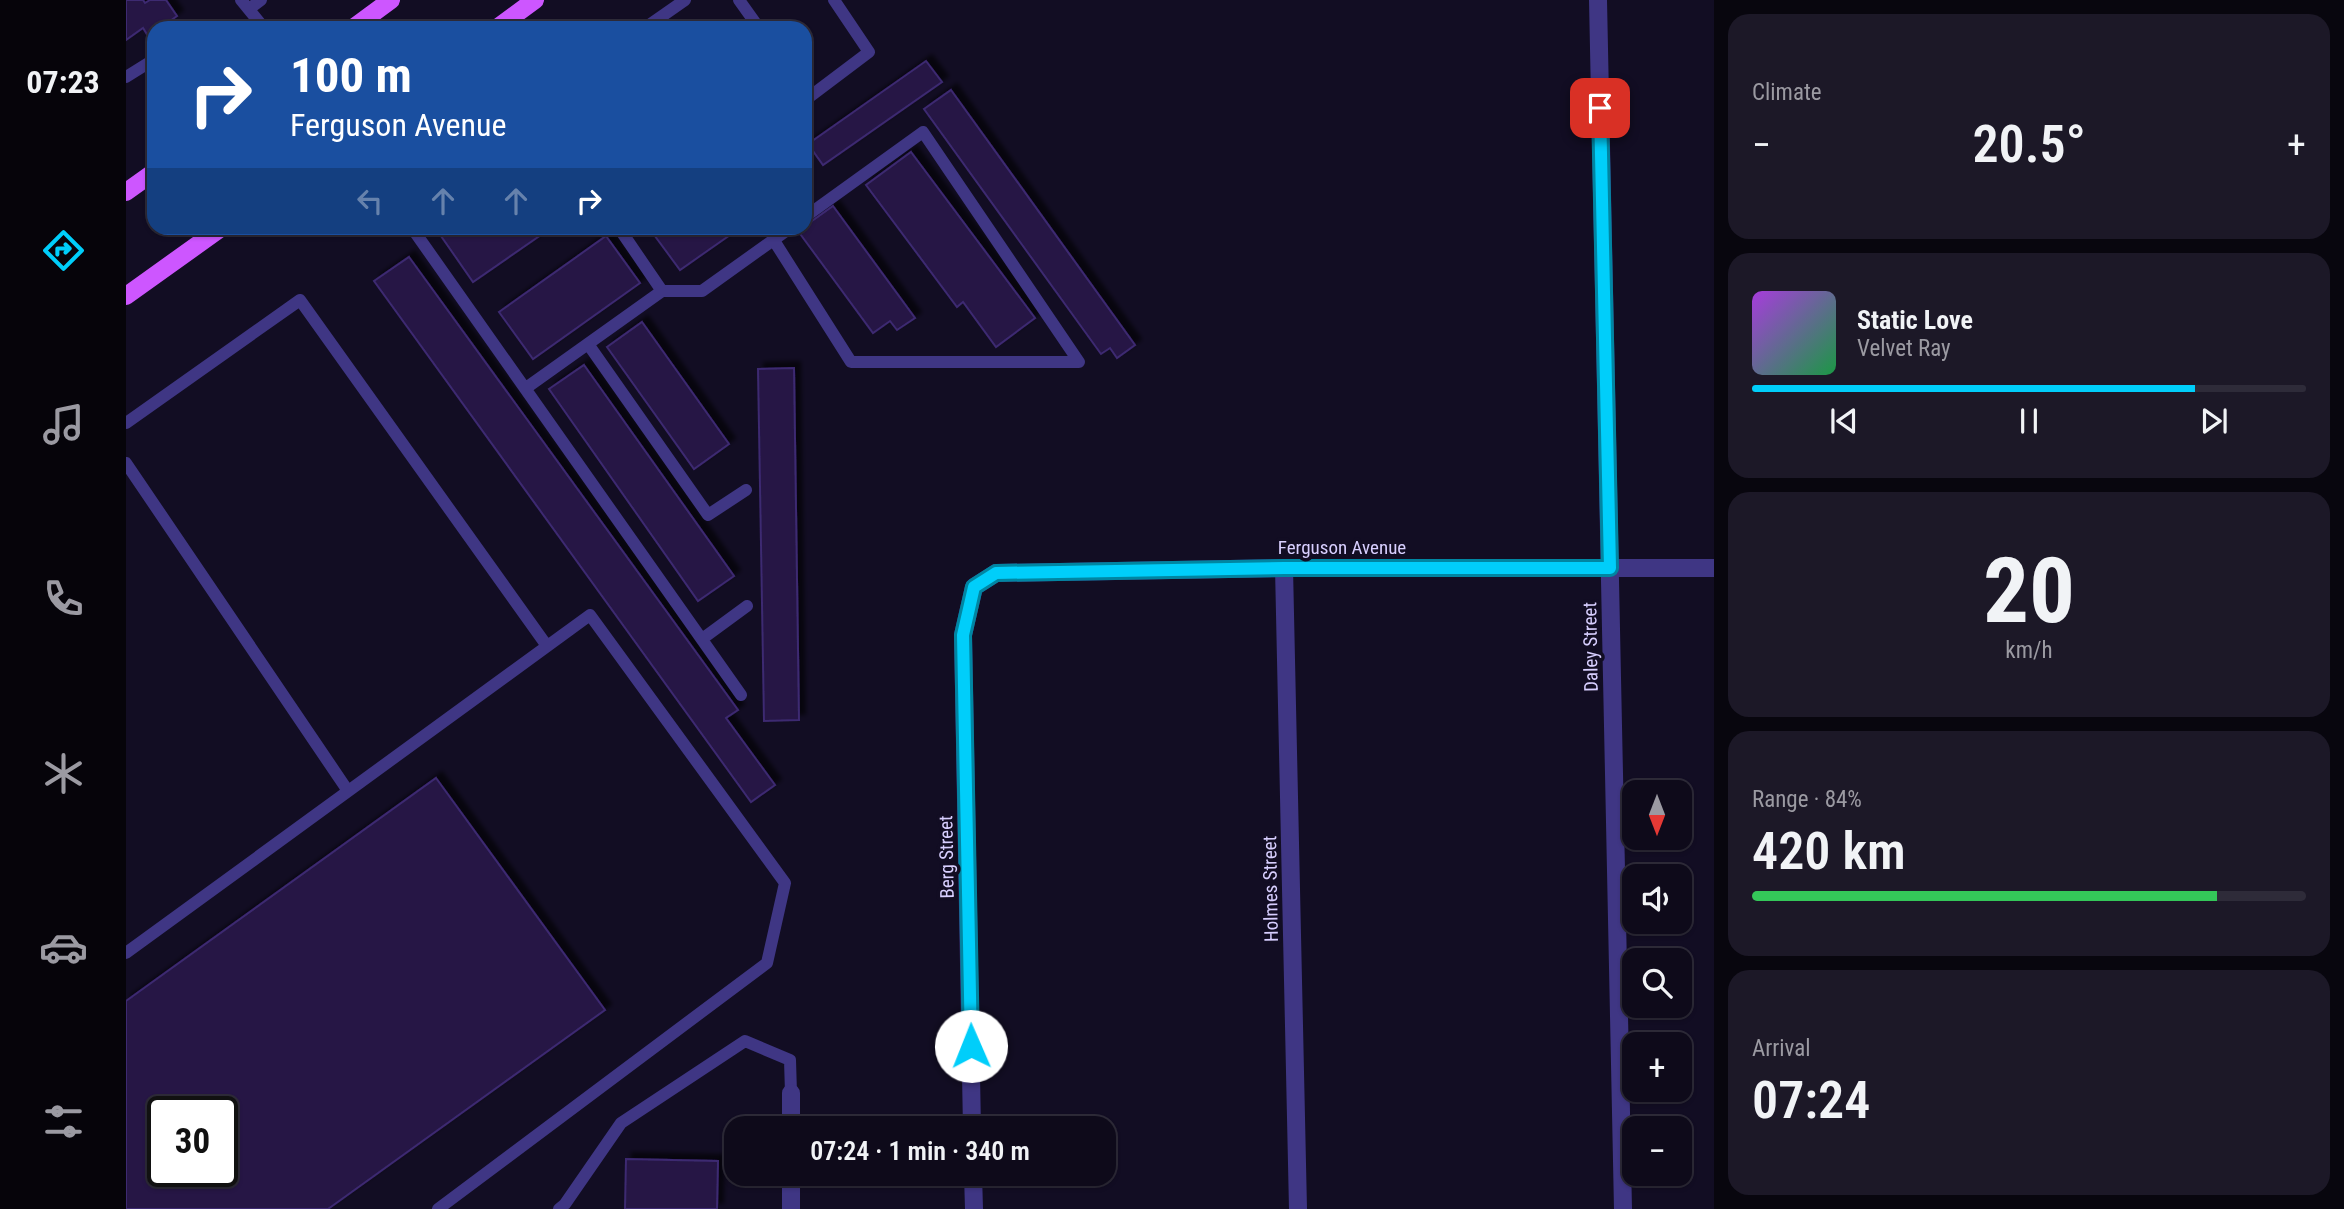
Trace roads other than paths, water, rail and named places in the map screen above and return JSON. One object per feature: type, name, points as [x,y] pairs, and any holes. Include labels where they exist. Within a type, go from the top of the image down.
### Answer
[{"type":"main road","points":[[362,21],[391,0]]},
{"type":"main road","points":[[506,21],[535,0]]},
{"type":"main road","points":[[126,204],[130,190],[147,177]]},
{"type":"main road","points":[[126,296],[211,235]]},
{"type":"street","name":"Daley Street","points":[[1598,0],[1623,1209]]},
{"type":"street","name":"Ferguson Avenue","points":[[974,587],[996,573],[1284,568],[1714,568]]},
{"type":"street","name":"Holmes Street","points":[[1284,568],[1298,1209]]},
{"type":"street","name":"Berg Street","points":[[972,1116],[963,635],[974,587]]},
{"type":"street","points":[[791,1093],[791,1116]]},
{"type":"street","points":[[791,1186],[791,1209]]},
{"type":"street","points":[[973,1186],[974,1209]]},
{"type":"lane","points":[[258,21],[245,5],[261,0]]},
{"type":"lane","points":[[655,21],[685,0]]},
{"type":"lane","points":[[739,0],[754,21]]},
{"type":"lane","points":[[812,95],[869,52],[834,0]]},
{"type":"lane","points":[[126,77],[147,64]]},
{"type":"lane","points":[[774,239],[851,362],[1079,362],[923,132],[812,212]]},
{"type":"lane","points":[[417,235],[741,695]]},
{"type":"lane","points":[[624,235],[662,291]]},
{"type":"lane","points":[[526,388],[662,291],[702,291],[780,235]]},
{"type":"lane","points":[[126,423],[300,300],[547,646]]},
{"type":"lane","points":[[588,344],[708,515],[746,491]]},
{"type":"lane","points":[[126,463],[348,791]]},
{"type":"lane","points":[[702,639],[747,606]]},
{"type":"lane","points":[[126,953],[590,615],[785,883],[767,963],[438,1209]]},
{"type":"lane","points":[[559,1209],[621,1123],[745,1041],[790,1060],[791,1093]]}]
